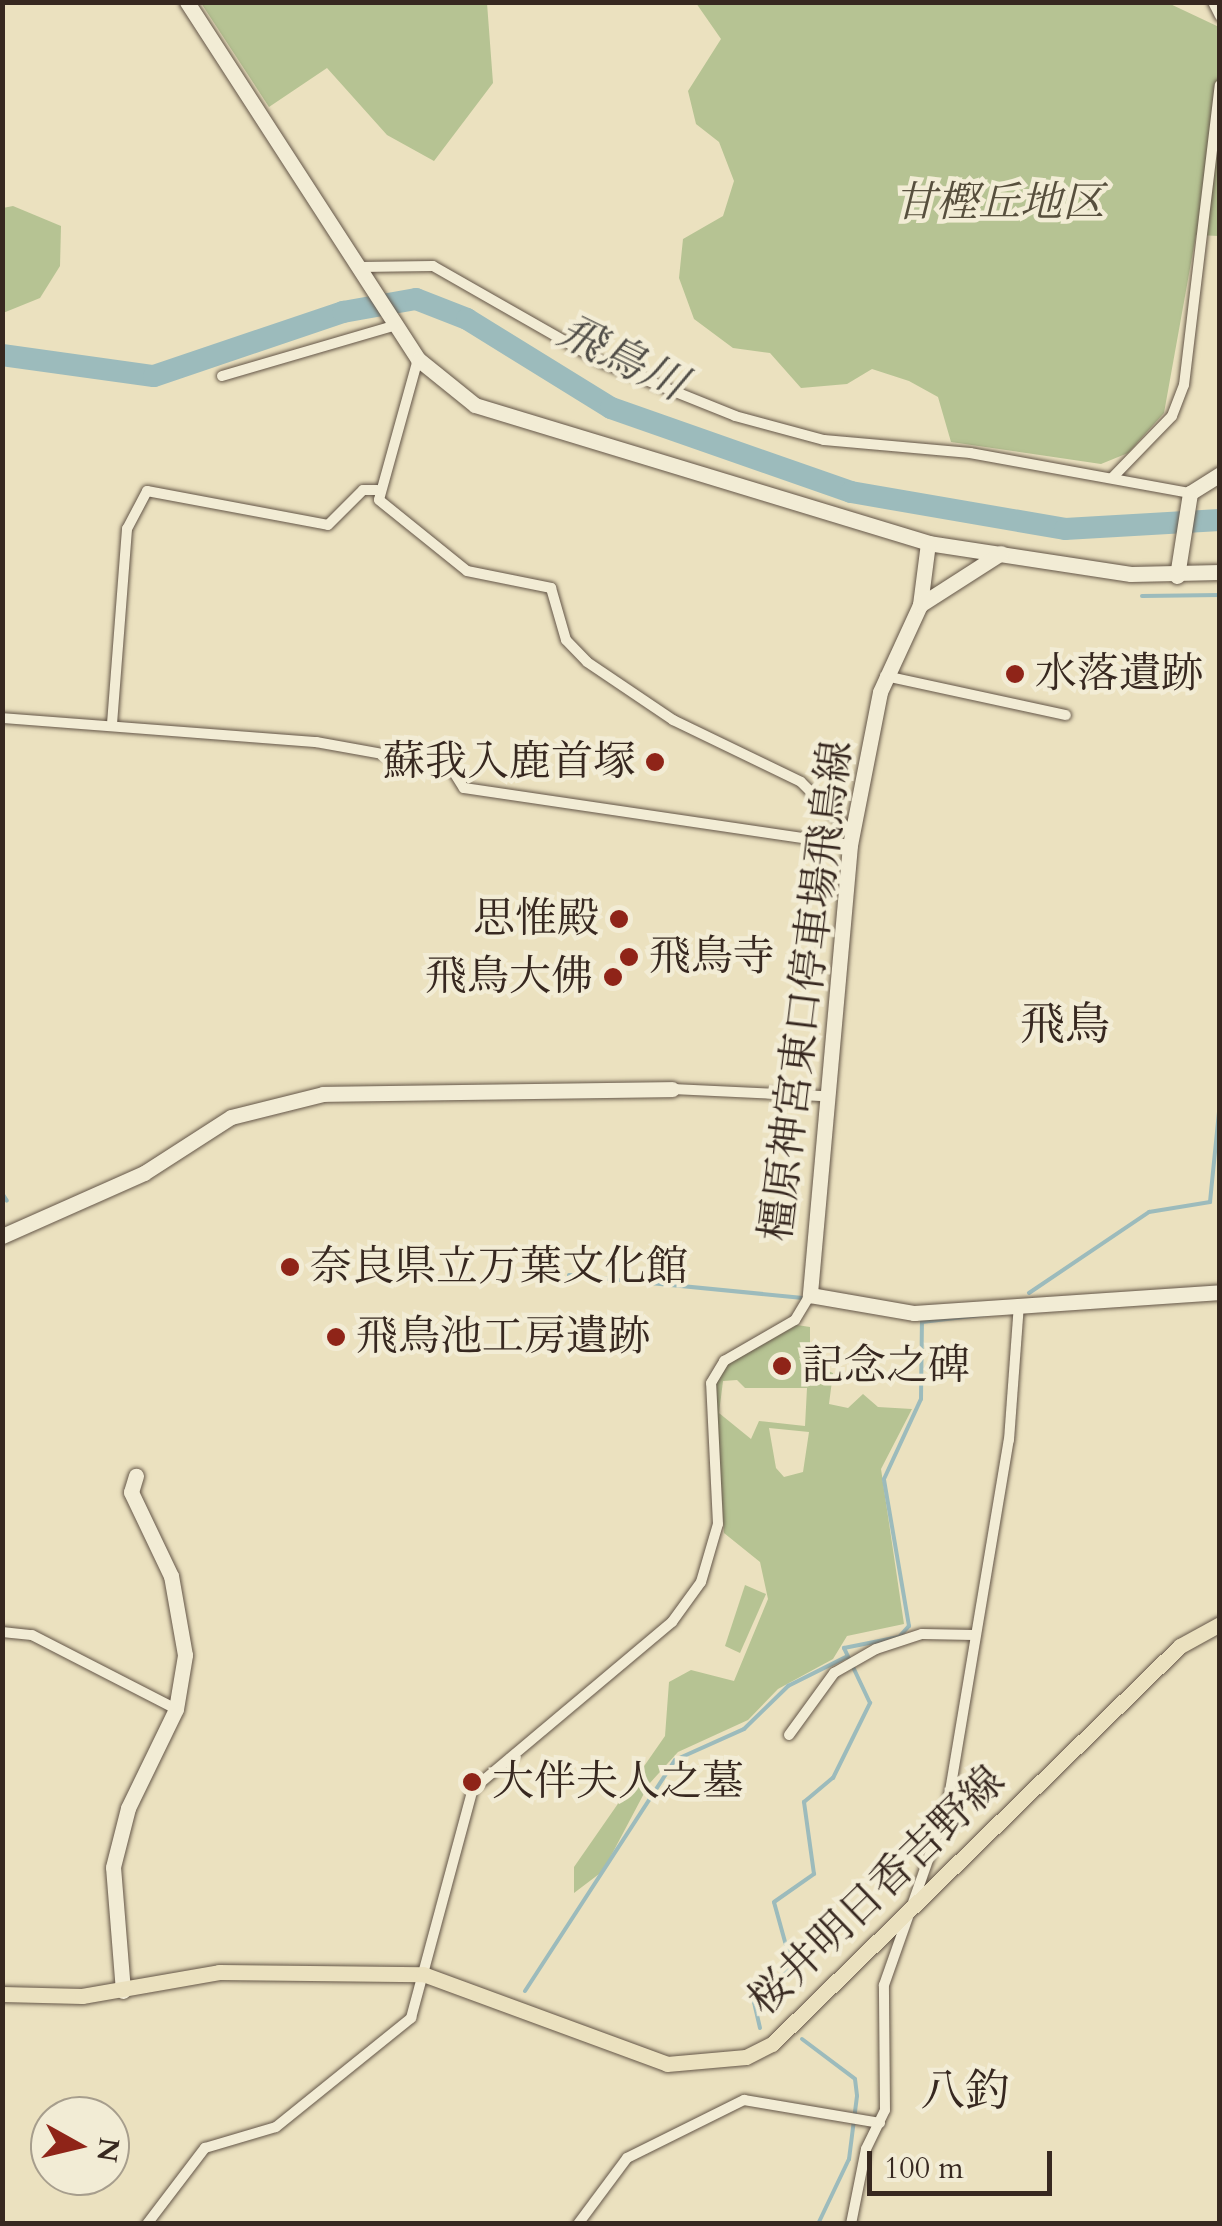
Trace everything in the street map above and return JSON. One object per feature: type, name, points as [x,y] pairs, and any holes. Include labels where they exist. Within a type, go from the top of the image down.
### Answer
[{"type":"main road","points":[[187,2],[418,359],[475,405],[928,542],[1176,576],[1220,572]]},
{"type":"main road","points":[[1176,576],[1189,498],[1220,474]]},
{"type":"main road","name":"橿原神宮東口停車場飛鳥線","points":[[928,542],[920,605],[885,676],[852,839],[821,1096],[810,1295],[914,1312],[1019,1300],[1220,1292]]},
{"type":"main road","points":[[920,605],[1002,553]]},
{"type":"main road","points":[[2,1236],[144,1173],[231,1117],[324,1094],[672,1089]]},
{"type":"main road","points":[[123,1991],[113,1866],[128,1808],[176,1709],[186,1655],[180,1606],[132,1492],[136,1476]]},
{"type":"main road","name":"桜井明日香吉野線","points":[[2,1994],[123,1991],[219,1972],[423,1974],[617,2051],[716,2064],[772,2044],[922,1889],[1180,1646],[1220,1624]]},
{"type":"street","points":[[1213,2],[1220,16]]},
{"type":"street","points":[[1112,478],[1172,416],[1184,385],[1220,85]]},
{"type":"street","points":[[364,273],[433,266],[601,362],[736,416],[824,440],[910,444],[1112,478],[1189,498]]},
{"type":"street","points":[[222,376],[398,328]]},
{"type":"street","points":[[376,490],[418,359]]},
{"type":"street","points":[[112,724],[127,529],[147,492],[328,525],[363,490],[376,490],[467,572],[551,588],[566,640],[586,662],[673,720],[801,782],[852,839]]},
{"type":"street","points":[[885,676],[1066,715]]},
{"type":"street","points":[[2,718],[316,742],[450,766],[464,788],[852,839]]},
{"type":"street","points":[[672,1089],[821,1096]]},
{"type":"street","points":[[147,2224],[205,2148],[276,2127],[342,2066],[394,2035],[411,2018],[474,1789],[672,1622],[701,1582],[718,1524],[710,1382],[724,1362],[794,1320],[810,1295]]},
{"type":"street","points":[[850,2224],[880,2123],[884,1985],[922,1889],[948,1803],[1009,1440],[1019,1300]]},
{"type":"street","points":[[2,1632],[32,1635],[176,1709]]},
{"type":"street","points":[[789,1735],[843,1668],[857,1659],[922,1634],[974,1635]]},
{"type":"street","points":[[578,2224],[627,2158],[744,2100],[880,2123]]},
{"type":"green space","name":"甘樫丘地区","points":[[1166,2],[1219,27],[1219,236],[1196,235],[1164,413],[1128,453],[1101,464],[951,442],[938,397],[909,381],[872,369],[847,384],[801,388],[770,353],[733,348],[694,319],[679,278],[683,239],[723,216],[734,181],[719,142],[696,124],[688,91],[721,39],[696,3]]},
{"type":"green space","points":[[201,3],[487,3],[493,83],[434,161],[387,135],[327,68],[269,107]]},
{"type":"green space","points":[[13,206],[61,226],[60,266],[40,298],[3,313],[3,208]]},
{"type":"green space","points":[[797,1325],[810,1327],[810,1364],[833,1373],[829,1404],[848,1408],[863,1394],[878,1407],[912,1409],[881,1469],[904,1624],[847,1636],[833,1659],[778,1689],[748,1720],[678,1752],[649,1784],[603,1871],[574,1893],[574,1867],[665,1736],[669,1682],[691,1670],[734,1681],[768,1599],[760,1562],[724,1533],[715,1384],[725,1366]],"holes":[[[737,1380],[745,1388],[807,1388],[805,1426],[759,1421],[751,1439],[719,1413],[723,1381]],[[769,1428],[809,1432],[803,1472],[784,1477],[776,1468]]]},
{"type":"green space","points":[[745,1585],[766,1594],[740,1653],[725,1646]]},
{"type":"waterway","name":"飛鳥川","points":[[2,355],[154,376],[343,312],[416,299],[467,319],[611,408],[851,492],[1065,529],[1220,520]]},
{"type":"waterway","points":[[1142,596],[1220,595]]},
{"type":"waterway","points":[[1029,1293],[1149,1212],[1210,1202],[1220,1102]]},
{"type":"waterway","points":[[2,1193],[7,1201]]},
{"type":"waterway","points":[[569,1275],[803,1298]]},
{"type":"waterway","points":[[760,2028],[754,2002],[792,1967],[774,1902],[814,1874],[804,1802],[833,1778],[870,1703],[844,1648],[899,1637],[909,1626],[884,1479],[921,1399],[922,1322],[998,1313]]},
{"type":"waterway","points":[[525,1991],[675,1760],[744,1729],[788,1686],[846,1657]]},
{"type":"waterway","points":[[802,2039],[855,2079],[857,2096],[849,2159],[818,2224]]},
{"type":"place","name":"水落遺跡","points":[[1015,674]]},
{"type":"place","name":"蘇我入鹿首塚","points":[[655,762]]},
{"type":"place","name":"思惟殿","points":[[619,919]]},
{"type":"place","name":"飛鳥寺","points":[[629,957]]},
{"type":"place","name":"飛鳥大佛","points":[[613,977]]},
{"type":"place","name":"奈良県立万葉文化館","points":[[290,1267]]},
{"type":"place","name":"飛鳥池工房遺跡","points":[[336,1337]]},
{"type":"place","name":"記念之碑","points":[[782,1366]]},
{"type":"place","name":"大伴夫人之墓","points":[[472,1782]]},
{"type":"district","name":"飛鳥","points":[[1065,1025]]},
{"type":"district","name":"八釣","points":[[965,2092]]}]
